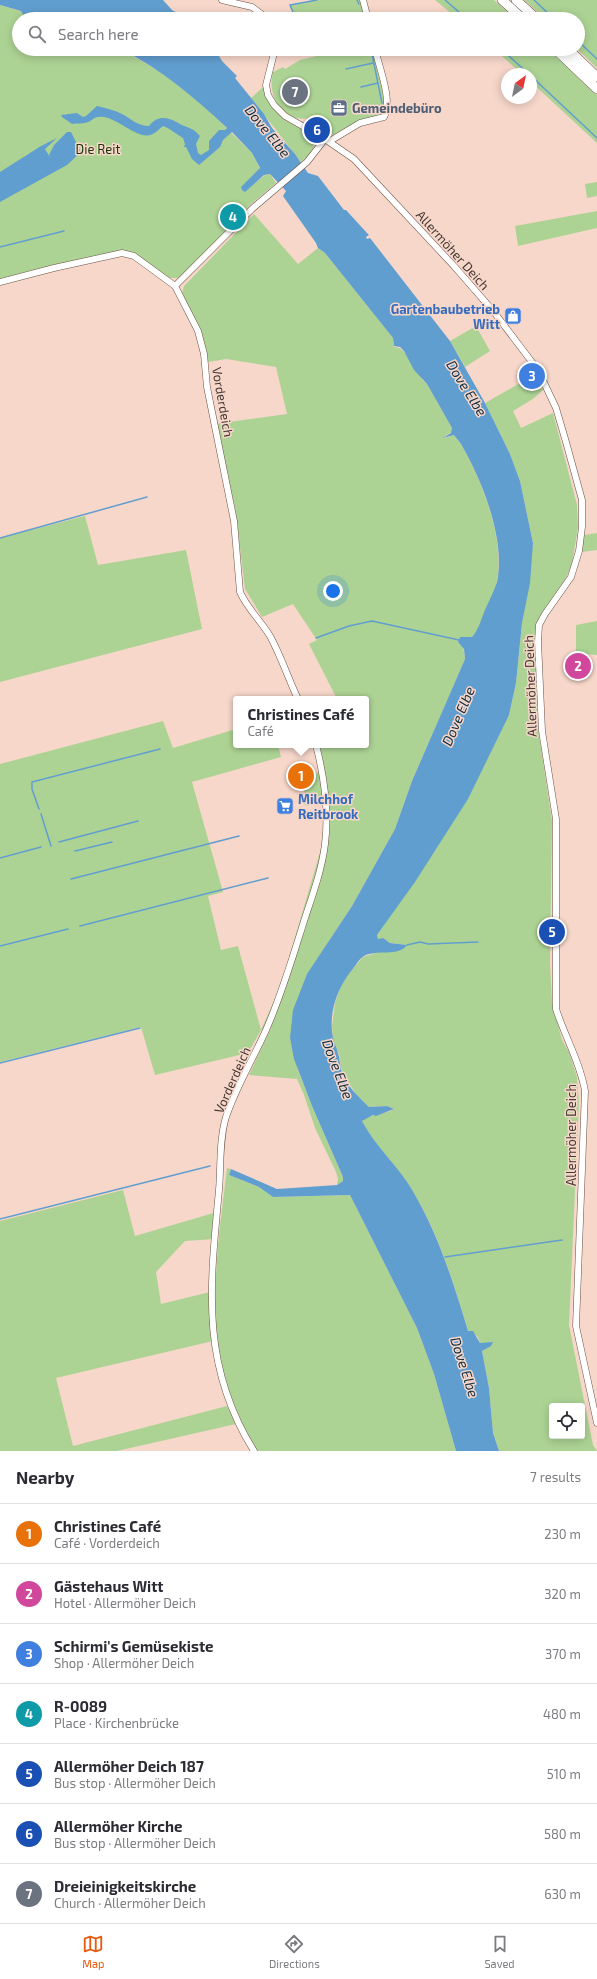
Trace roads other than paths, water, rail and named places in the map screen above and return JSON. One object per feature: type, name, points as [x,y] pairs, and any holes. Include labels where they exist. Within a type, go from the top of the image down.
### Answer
[{"type":"highway","points":[[502,0],[515,12]]},
{"type":"highway","points":[[516,0],[529,12]]},
{"type":"highway","points":[[562,56],[597,90]]},
{"type":"highway","points":[[575,56],[597,77]]},
{"type":"street","points":[[222,0],[252,7],[259,12]]},
{"type":"street","points":[[364,0],[367,12]]},
{"type":"street","name":"Allermöher Deich","points":[[273,56],[266,85],[268,95],[274,105],[285,116],[328,140],[354,159],[372,177],[494,312],[538,370],[556,408],[582,500],[582,527],[575,565],[564,588],[545,614],[539,626],[538,642],[542,731],[556,820],[556,1009],[563,1030],[575,1054],[582,1073],[585,1091],[576,1326],[597,1423]]},
{"type":"street","points":[[175,286],[239,222],[307,162],[328,140],[360,123],[384,117],[388,111],[387,96],[377,56]]},
{"type":"street","name":"Vorderdeich","points":[[0,282],[122,253],[134,256],[175,286],[198,331],[204,354],[208,387],[234,521],[240,592],[271,638],[297,696]]},
{"type":"street","name":"Vorderdeich","points":[[254,1451],[232,1412],[217,1364],[211,1309],[214,1246],[226,1118],[284,986],[319,872],[325,846],[325,807],[317,748]]},
{"type":"water","points":[[0,0],[163,0],[175,12],[22,12],[0,5]]},
{"type":"water","name":"Dove Elbe","points":[[134,56],[219,56],[237,76],[235,78],[264,114],[272,128],[295,154],[308,173],[318,176],[344,210],[346,210],[369,235],[366,237],[367,239],[370,238],[450,341],[485,403],[510,454],[520,481],[533,543],[530,583],[522,623],[516,683],[509,715],[468,799],[415,882],[377,935],[378,939],[383,938],[390,943],[407,945],[399,951],[369,954],[361,959],[347,977],[338,993],[332,1020],[333,1038],[339,1055],[342,1074],[347,1083],[369,1107],[387,1106],[394,1109],[376,1116],[373,1115],[362,1121],[373,1139],[411,1188],[421,1205],[444,1258],[468,1331],[473,1331],[480,1343],[493,1342],[491,1346],[482,1351],[489,1388],[493,1433],[499,1451],[456,1451],[434,1374],[417,1328],[350,1195],[273,1197],[259,1187],[229,1175],[231,1169],[277,1189],[337,1185],[343,1181],[343,1177],[312,1106],[294,1059],[290,1038],[293,1010],[307,974],[352,906],[395,829],[412,781],[465,659],[464,649],[458,642],[460,637],[472,637],[478,627],[497,582],[499,565],[495,529],[484,492],[461,444],[454,435],[443,438],[451,433],[452,428],[427,384],[414,370],[404,351],[400,347],[394,346],[393,338],[325,253],[318,248],[283,196],[286,191],[270,174],[264,175],[245,192],[242,190],[241,187],[260,168],[252,153],[232,132],[223,140],[220,147],[199,165],[192,159],[186,147],[184,147],[185,144],[183,138],[163,126],[154,134],[145,135],[134,132],[115,121],[104,117],[98,117],[87,122],[72,124],[62,117],[61,115],[77,113],[83,117],[97,106],[110,109],[126,116],[138,124],[145,126],[149,126],[157,119],[165,118],[173,120],[196,131],[200,136],[196,144],[198,153],[201,155],[209,150],[209,141],[219,130],[225,130],[227,128],[177,85]]},
{"type":"water","points":[[67,132],[71,132],[81,152],[67,165],[0,202],[0,172],[41,146],[57,138],[45,149],[51,159],[49,155],[54,145]]},
{"type":"waterway","points":[[293,12],[290,5],[317,0]]},
{"type":"waterway","points":[[357,0],[359,4]]},
{"type":"waterway","points":[[445,0],[459,12]]},
{"type":"waterway","points":[[534,0],[547,12]]},
{"type":"waterway","points":[[585,48],[597,59]]},
{"type":"waterway","points":[[372,56],[382,103]]},
{"type":"waterway","points":[[509,56],[522,68]]},
{"type":"waterway","points":[[346,69],[373,63]]},
{"type":"waterway","points":[[537,82],[597,138]]},
{"type":"waterway","points":[[361,87],[378,83]]},
{"type":"waterway","points":[[0,247],[64,231]]},
{"type":"waterway","points":[[0,538],[147,497]]},
{"type":"waterway","points":[[316,638],[349,626],[372,621],[459,640]]},
{"type":"waterway","points":[[39,809],[32,789],[32,782],[160,749]]},
{"type":"waterway","points":[[41,814],[51,846]]},
{"type":"waterway","points":[[59,842],[138,821]]},
{"type":"waterway","points":[[71,879],[239,836]]},
{"type":"waterway","points":[[75,851],[112,842]]},
{"type":"waterway","points":[[0,858],[41,847]]},
{"type":"waterway","points":[[80,926],[268,878]]},
{"type":"waterway","points":[[0,946],[68,929]]},
{"type":"waterway","points":[[407,945],[420,942],[428,944],[478,942]]},
{"type":"waterway","points":[[0,1063],[140,1028]]},
{"type":"waterway","points":[[0,1219],[210,1166]]},
{"type":"waterway","points":[[445,1257],[562,1240]]},
{"type":"place","name":"Dreieinigkeitskirche","points":[[295,92]]},
{"type":"place","name":"Gemeindebüro","points":[[339,108]]},
{"type":"place","name":"Allermöher Kirche","points":[[317,130]]},
{"type":"place","name":"R-0089","points":[[233,217]]},
{"type":"place","name":"Gartenbaubetrieb Witt","points":[[513,316]]},
{"type":"place","name":"Schirmi's Gemüsekiste","points":[[532,376]]},
{"type":"place","name":"Gästehaus Witt","points":[[578,666]]},
{"type":"place","name":"Christines Café","points":[[301,776]]},
{"type":"place","name":"Milchhof Reitbrook","points":[[285,806]]},
{"type":"place","name":"Allermöher Deich 187","points":[[552,932]]},
{"type":"park label","name":"Die Reit","points":[[98,149]]}]
